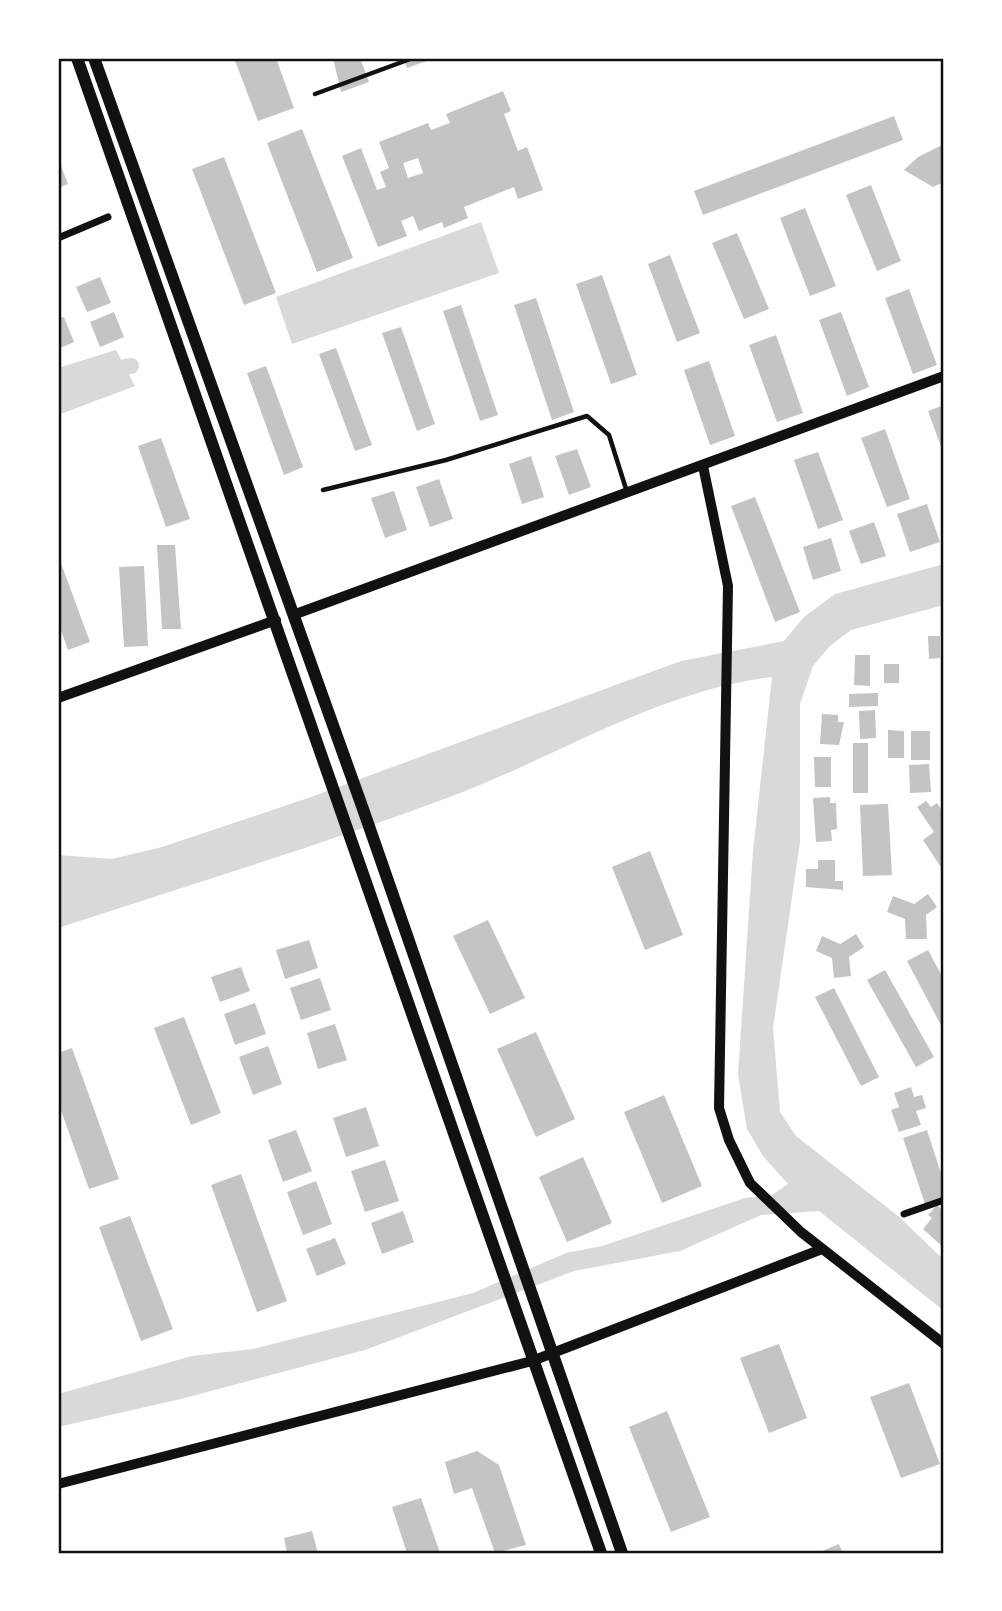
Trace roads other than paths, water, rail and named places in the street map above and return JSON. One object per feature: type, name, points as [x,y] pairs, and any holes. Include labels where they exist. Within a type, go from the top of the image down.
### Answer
[{"type":"main road","points":[[77,58],[601,1553]]},
{"type":"main road","points":[[94,58],[345,758],[622,1553]]},
{"type":"street","points":[[58,238],[108,217]]},
{"type":"street","points":[[58,698],[703,466],[944,376]]},
{"type":"street","points":[[703,466],[728,586],[728,722],[719,1108],[729,1140],[750,1183],[801,1232],[944,1345]]},
{"type":"street","points":[[904,1214],[944,1200]]},
{"type":"street","points":[[58,1484],[532,1361],[822,1249]]},
{"type":"lane","points":[[315,94],[413,58]]},
{"type":"lane","points":[[323,490],[446,460],[587,415],[609,435],[627,492]]},
{"type":"waterway","points":[[125,367],[131,366]]}]
